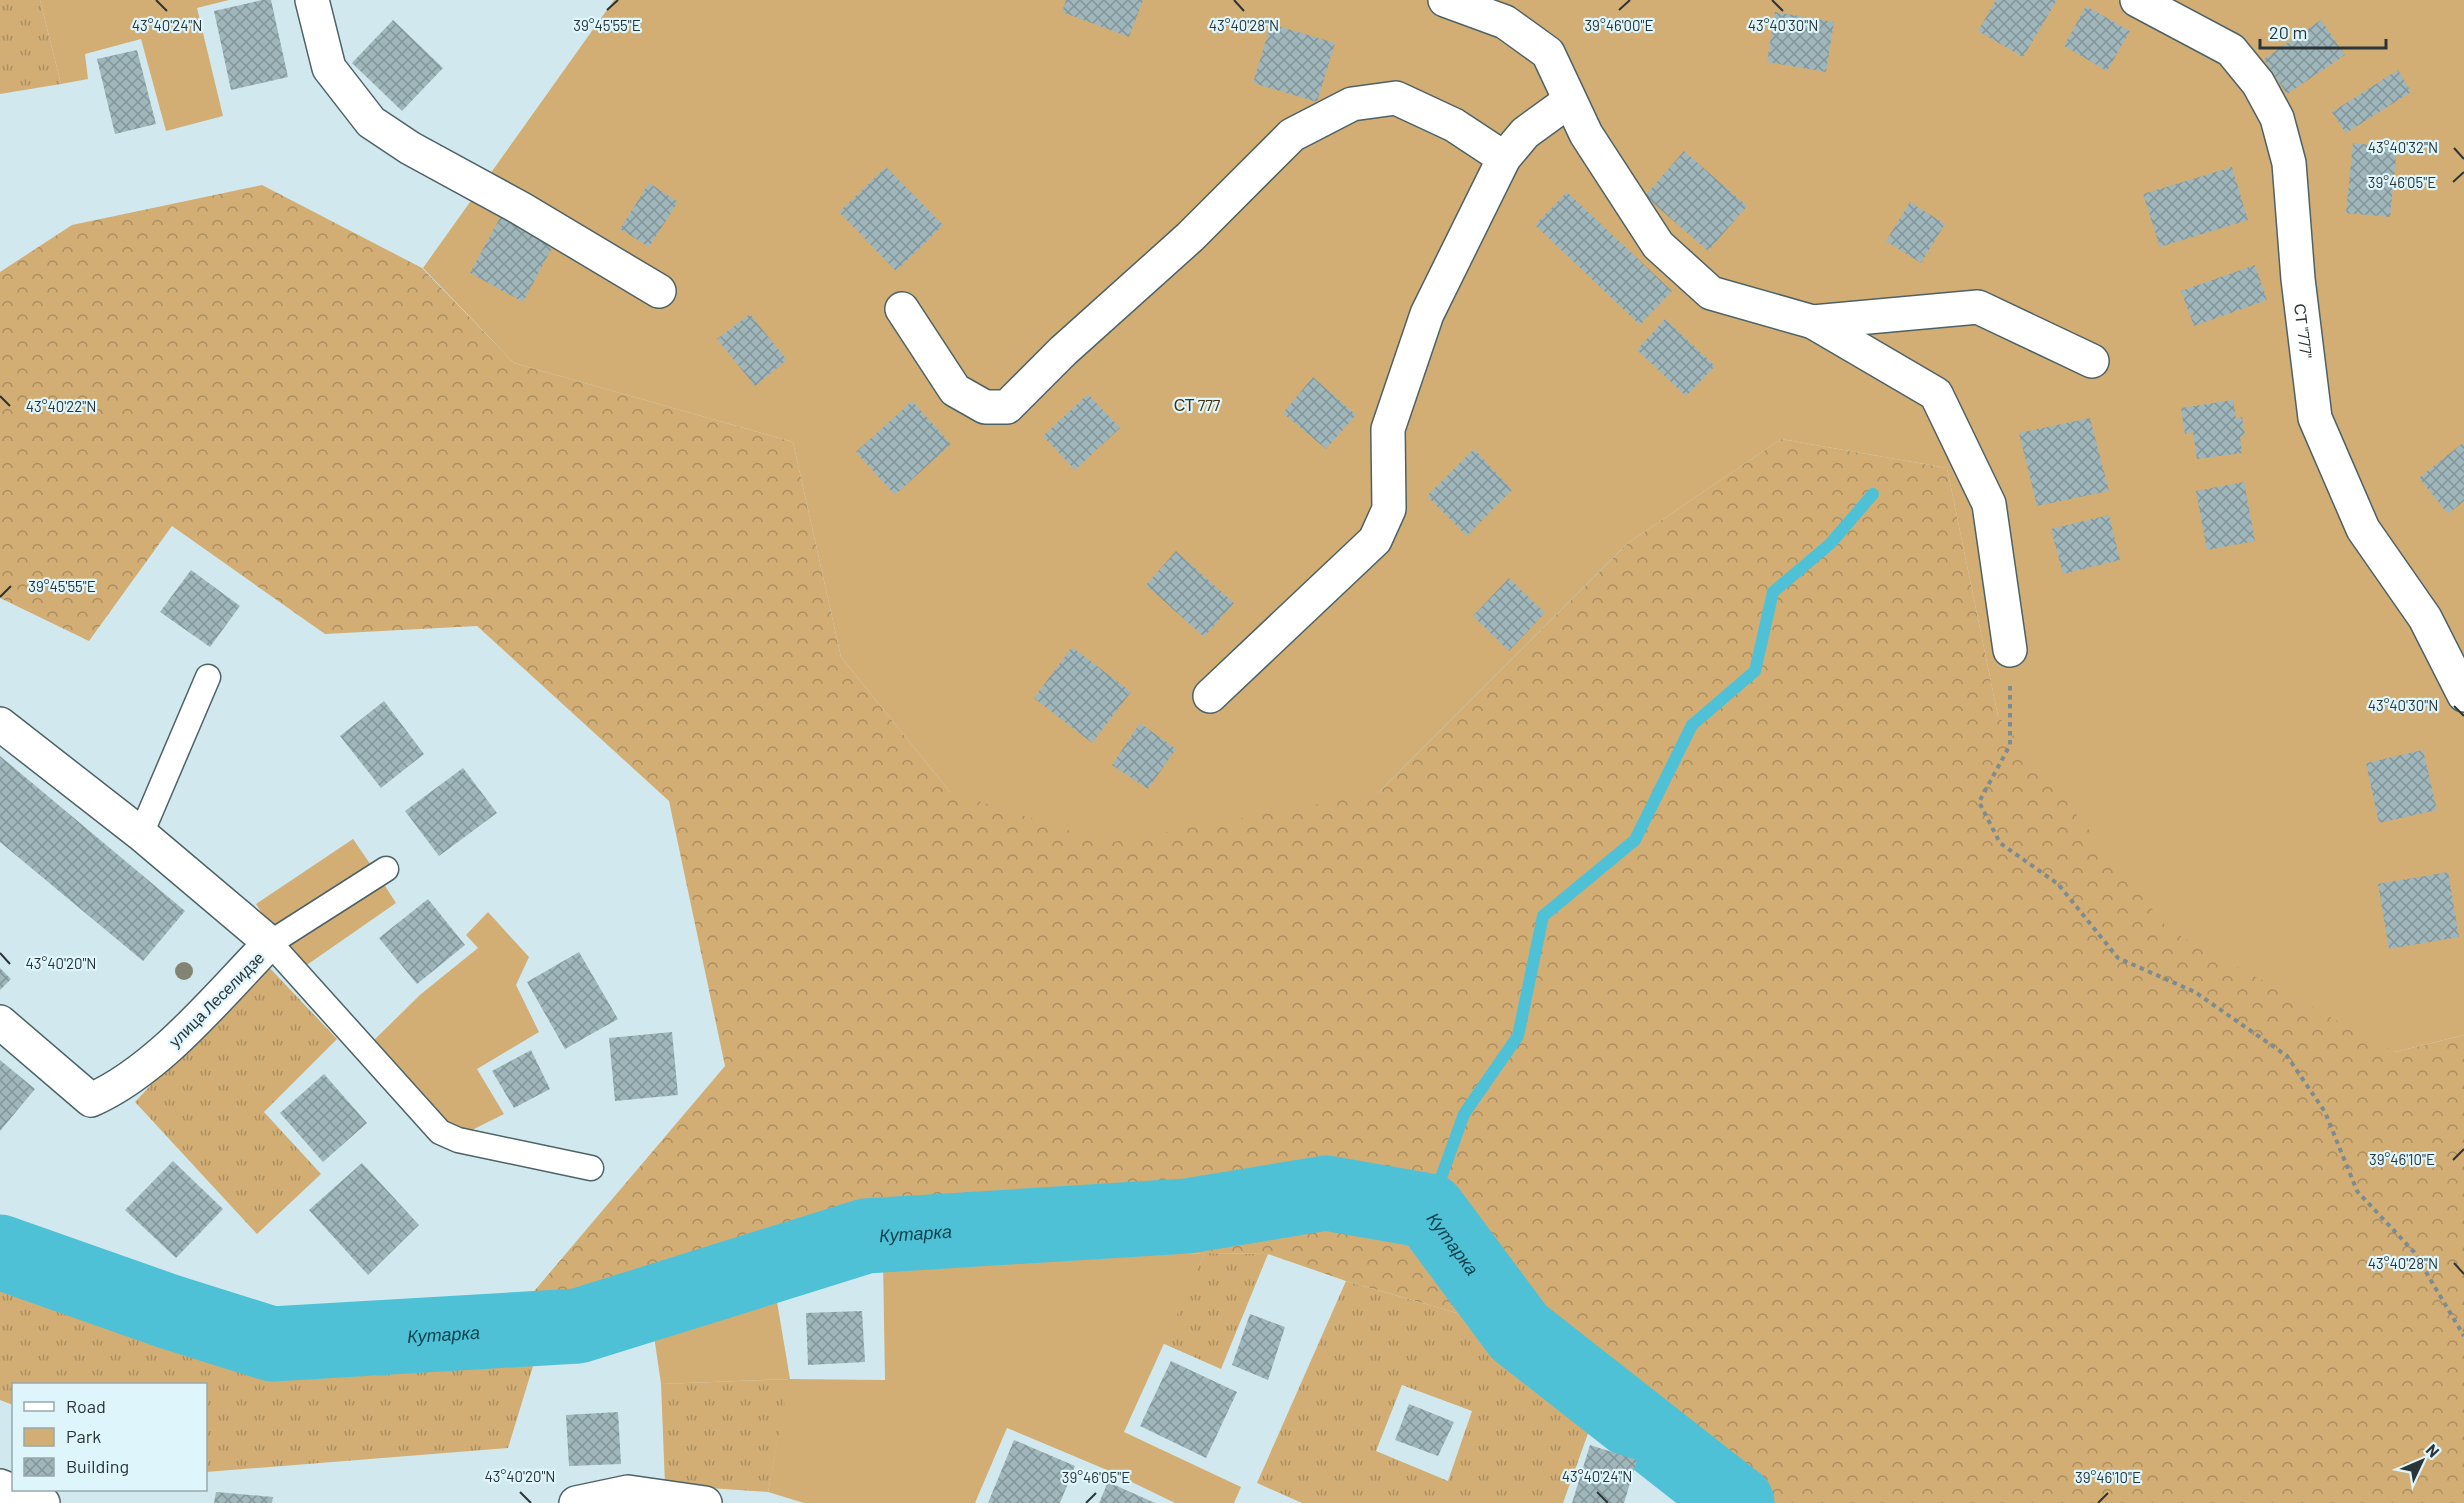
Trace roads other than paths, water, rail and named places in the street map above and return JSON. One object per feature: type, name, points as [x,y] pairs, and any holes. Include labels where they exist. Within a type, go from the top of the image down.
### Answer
[{"type":"street","points":[[312,0],[329,68],[371,122],[410,147],[520,208],[659,291]]},
{"type":"street","points":[[1445,0],[1505,22],[1548,53],[1586,134],[1658,245],[1711,293],[1813,322],[1936,394],[1989,504],[2010,650]]},
{"type":"street","name":"СТ \"777\"","points":[[2138,0],[2231,50],[2258,83],[2277,118],[2289,163],[2298,279],[2315,418],[2363,530],[2426,618],[2464,695]]},
{"type":"street","points":[[902,309],[955,390],[985,407],[1007,407],[1063,351],[1190,237],[1292,135],[1352,104],[1396,98],[1454,125],[1504,158]]},
{"type":"street","points":[[1210,696],[1375,540],[1389,509],[1388,429],[1427,314],[1504,158],[1525,134],[1569,101]]},
{"type":"street","points":[[1813,322],[1978,308],[2092,361]]},
{"type":"street","name":"улица Леселидзе","points":[[0,724],[141,834],[270,943],[159,1056],[105,1094],[91,1100],[0,1022]]},
{"type":"street","points":[[13,1491],[43,1503]]},
{"type":"street","points":[[576,1503],[628,1492],[705,1503]]},
{"type":"lane","points":[[141,834],[208,677]]},
{"type":"lane","points":[[386,869],[270,943],[440,1132],[458,1140],[591,1168]]},
{"type":"waterway","points":[[1429,1211],[1464,1114],[1518,1036],[1543,916],[1635,840],[1692,725],[1755,671],[1773,592],[1830,544],[1873,494]]},
{"type":"waterway","name":"Кутарка","points":[[0,1252],[167,1311],[272,1344],[578,1326],[866,1236],[1187,1216],[1326,1193],[1429,1211],[1519,1332],[1737,1503]]},
{"type":"park label","name":"СТ 777","points":[[1197,404]]}]
